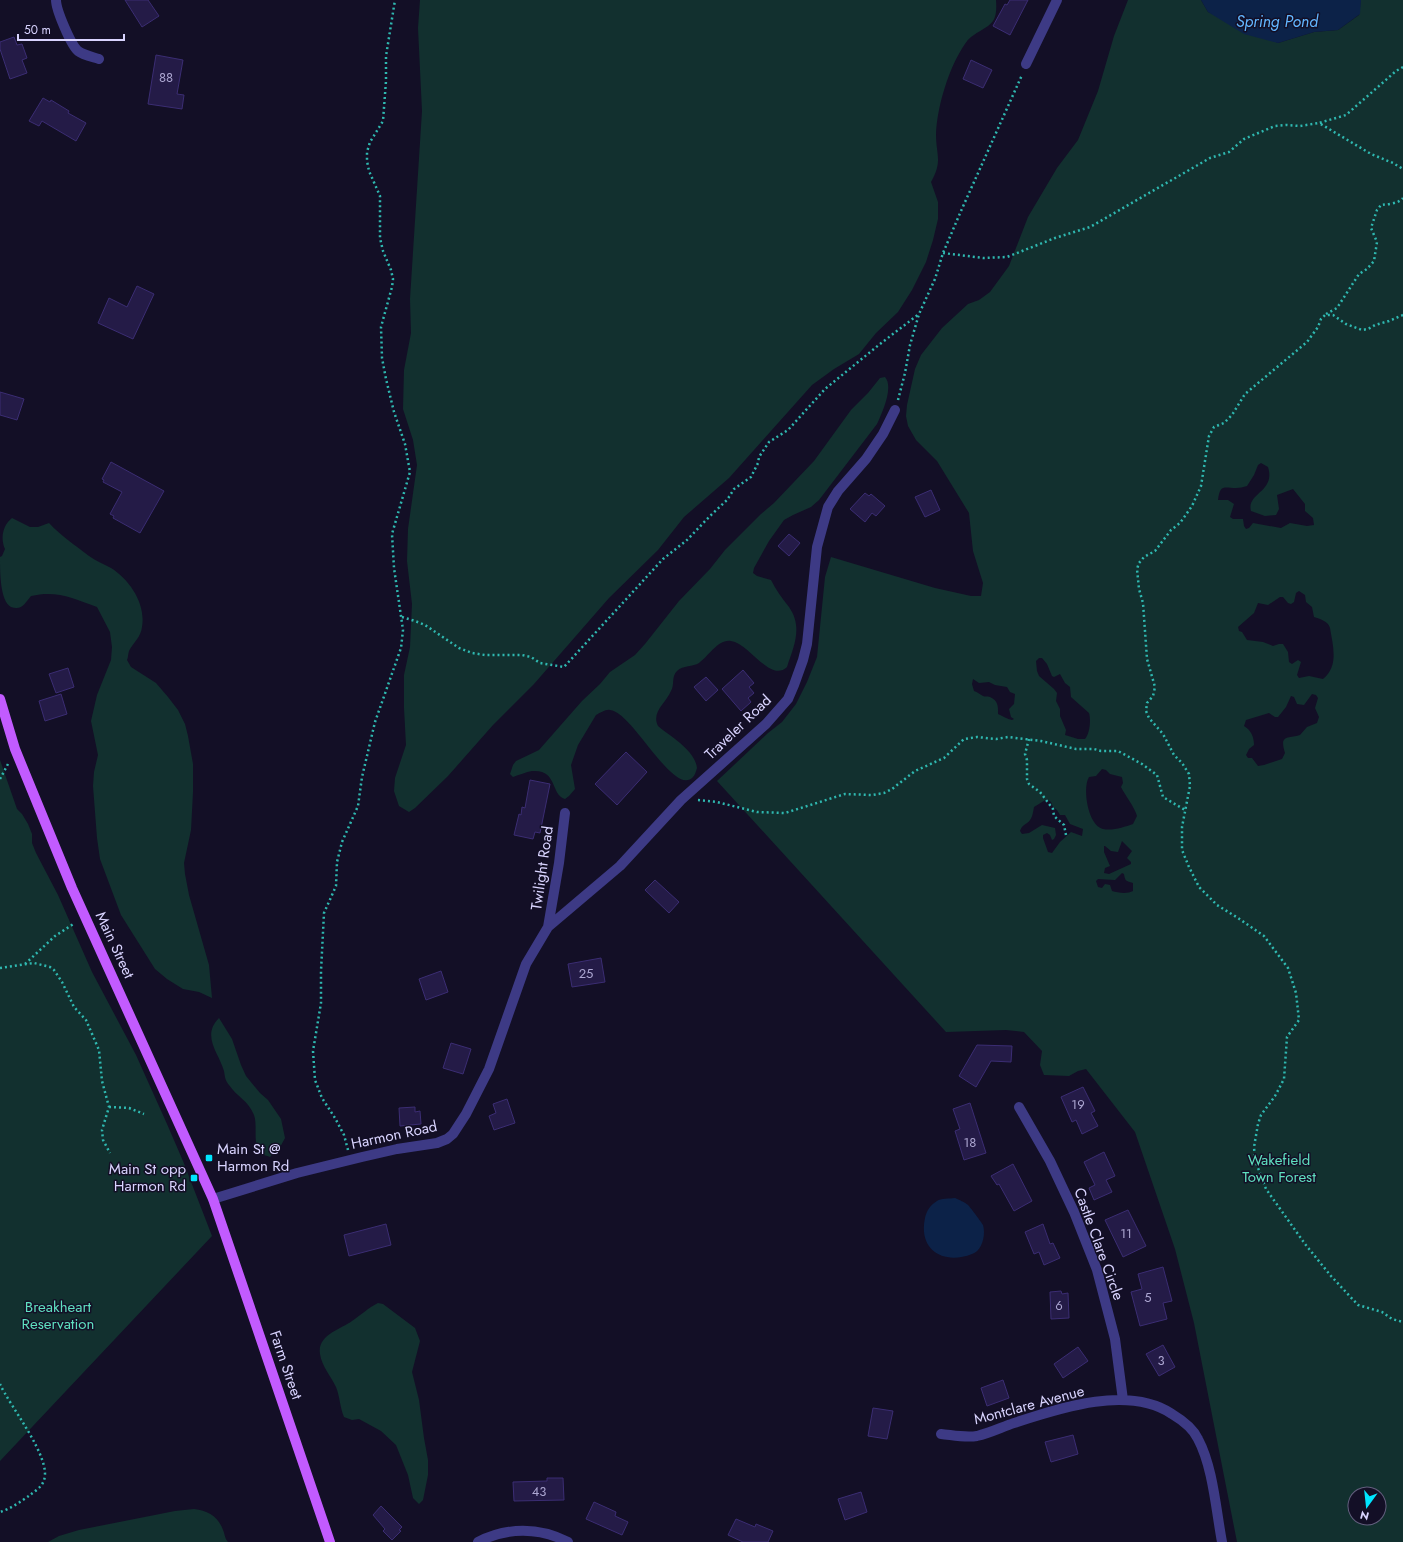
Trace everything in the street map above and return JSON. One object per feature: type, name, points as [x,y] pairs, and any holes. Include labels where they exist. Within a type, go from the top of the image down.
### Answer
[{"type":"main road","name":"Main Street","points":[[0,699],[15,749],[72,888],[213,1199]]},
{"type":"main road","name":"Farm Street","points":[[213,1199],[330,1542]]},
{"type":"street","points":[[56,0],[56,5],[63,26],[78,51],[99,59]]},
{"type":"street","points":[[1026,64],[1057,0]]},
{"type":"street","name":"Traveler Road","points":[[548,927],[620,866],[681,800],[766,724],[788,699],[803,660],[807,644],[817,547],[828,507],[838,490],[866,459],[880,439],[895,410]]},
{"type":"street","name":"Twilight Road","points":[[548,927],[560,863],[565,813]]},
{"type":"street","name":"Harmon Road","points":[[213,1199],[297,1173],[398,1149],[438,1143],[447,1139],[453,1134],[466,1114],[489,1069],[526,964],[548,927]]},
{"type":"street","name":"Castle Clare Circle","points":[[1018,1107],[1050,1161],[1074,1212],[1097,1270],[1116,1339],[1123,1400]]},
{"type":"street","name":"Montclare Avenue","points":[[940,1434],[978,1435],[1058,1410],[1089,1403],[1123,1400],[1143,1402],[1162,1408],[1179,1418],[1198,1438],[1205,1457],[1222,1542]]},
{"type":"street","points":[[478,1542],[503,1532],[516,1531],[543,1533],[568,1542]]},
{"type":"path","points":[[350,1160],[344,1136],[335,1118],[322,1098],[315,1080],[313,1051],[321,1003],[324,913],[336,886],[337,862],[342,842],[358,806],[362,777],[375,722],[401,648],[403,630],[394,568],[392,534],[410,472],[405,444],[388,390],[382,358],[381,328],[393,279],[380,238],[380,196],[369,171],[367,156],[370,142],[383,121],[386,56],[395,0]]},
{"type":"path","points":[[895,410],[905,373],[910,345],[919,314],[935,278],[943,253],[1026,64]]},
{"type":"path","points":[[943,253],[983,258],[1007,257],[1055,238],[1090,227],[1210,158],[1229,152],[1252,135],[1275,126],[1300,126],[1319,123],[1346,115],[1396,71],[1403,67]]},
{"type":"path","points":[[1319,123],[1371,154],[1393,162],[1403,169]]},
{"type":"path","points":[[1403,198],[1401,201],[1393,204],[1381,205],[1377,210],[1371,228],[1377,242],[1374,261],[1367,269],[1359,274],[1337,308],[1325,315],[1307,342],[1245,394],[1232,415],[1224,423],[1214,427],[1211,431],[1201,486],[1192,506],[1180,523],[1171,530],[1155,551],[1144,557],[1137,569],[1139,589],[1143,603],[1148,659],[1154,687],[1153,696],[1147,703],[1146,711],[1149,718],[1163,734],[1174,755],[1182,763],[1189,774],[1190,786],[1182,827],[1182,850],[1199,887],[1217,905],[1264,936],[1288,968],[1296,993],[1299,1020],[1286,1037],[1284,1079],[1275,1096],[1261,1115],[1254,1147],[1256,1160],[1266,1188],[1305,1244],[1358,1305],[1382,1312],[1392,1319],[1403,1322]]},
{"type":"path","points":[[402,617],[425,625],[459,648],[472,653],[485,655],[522,655],[531,657],[540,663],[564,667],[663,560],[687,540],[727,500],[734,490],[751,477],[758,463],[759,456],[769,442],[788,430],[825,389],[919,314]]},
{"type":"path","points":[[1325,315],[1333,315],[1346,324],[1362,330],[1403,315]]},
{"type":"path","points":[[681,800],[717,802],[735,808],[757,812],[785,814],[845,794],[872,795],[884,793],[896,786],[915,771],[944,758],[964,739],[977,737],[996,739],[1008,737],[1029,739],[1076,749],[1118,751],[1142,764],[1158,775],[1163,797],[1185,810]]},
{"type":"path","points":[[1029,739],[1025,754],[1027,760],[1027,779],[1029,784],[1040,792],[1053,809],[1054,816],[1064,825],[1066,835]]},
{"type":"path","points":[[24,964],[55,936],[85,917]]},
{"type":"path","points":[[0,968],[38,963],[50,967],[54,970],[65,988],[74,1007],[86,1020],[99,1050],[102,1081],[109,1107],[102,1130],[103,1140],[110,1153]]},
{"type":"path","points":[[109,1107],[129,1108],[144,1114]]},
{"type":"path","points":[[0,1384],[40,1454],[45,1469],[45,1478],[42,1485],[25,1498],[0,1512]]},
{"type":"green space","points":[[420,0],[996,0],[996,9],[994,20],[971,37],[965,44],[955,61],[947,81],[938,114],[936,141],[938,163],[935,175],[931,182],[938,202],[938,219],[926,262],[912,290],[898,312],[876,333],[859,354],[834,369],[812,385],[729,478],[684,517],[658,550],[609,598],[534,684],[493,725],[448,776],[409,812],[399,806],[394,791],[395,778],[406,745],[404,675],[410,647],[412,604],[407,561],[408,529],[417,465],[413,440],[403,409],[404,370],[411,333],[410,299],[422,111],[418,28]]},
{"type":"green space","name":"Wakefield Town Forest","points":[[1128,0],[1201,0],[1208,12],[1278,43],[1314,32],[1338,30],[1359,15],[1361,0],[1403,0],[1403,1542],[1237,1542],[1194,1323],[1175,1249],[1135,1132],[1086,1069],[1069,1076],[1044,1075],[1040,1065],[1042,1051],[1024,1032],[1006,1030],[946,1032],[717,781],[768,733],[782,722],[796,704],[817,657],[825,577],[831,557],[935,588],[971,596],[981,596],[983,583],[973,551],[969,513],[937,461],[916,440],[908,426],[906,416],[907,405],[915,369],[921,355],[942,328],[968,304],[979,300],[990,292],[1009,266],[1028,217],[1057,168],[1078,140],[1098,91],[1114,36]],"holes":[[[1261,463],[1268,467],[1268,482],[1253,500],[1251,511],[1265,516],[1276,515],[1279,509],[1277,495],[1293,489],[1305,504],[1305,511],[1313,518],[1314,525],[1307,526],[1290,523],[1281,528],[1253,523],[1246,529],[1243,519],[1233,519],[1230,517],[1234,504],[1228,500],[1218,500],[1221,489],[1247,486],[1258,465]],[[1299,591],[1305,595],[1306,602],[1312,607],[1314,617],[1326,622],[1330,628],[1334,655],[1331,668],[1323,679],[1309,676],[1299,678],[1297,675],[1301,662],[1298,660],[1292,664],[1289,662],[1288,652],[1283,644],[1273,646],[1263,642],[1247,640],[1242,632],[1239,631],[1238,627],[1254,613],[1258,603],[1268,605],[1280,597],[1283,597],[1288,603],[1291,604],[1294,602],[1296,593]],[[1039,658],[1042,658],[1047,664],[1052,676],[1054,677],[1060,674],[1065,683],[1070,687],[1071,697],[1089,713],[1090,726],[1085,739],[1078,739],[1065,735],[1066,730],[1056,701],[1057,693],[1039,676],[1036,661]],[[973,679],[979,683],[989,682],[995,685],[1007,687],[1010,692],[1015,694],[1014,704],[1009,709],[1011,717],[1014,719],[1010,720],[998,714],[998,706],[995,700],[974,691],[972,684]],[[1312,694],[1316,695],[1318,698],[1315,708],[1319,717],[1317,723],[1307,727],[1300,735],[1288,737],[1284,740],[1283,747],[1285,753],[1282,759],[1258,766],[1252,758],[1248,758],[1246,755],[1249,749],[1254,745],[1252,734],[1244,726],[1246,720],[1269,713],[1275,717],[1278,717],[1286,707],[1291,696],[1294,697],[1297,704],[1304,705]],[[1102,769],[1106,770],[1110,774],[1122,777],[1123,783],[1121,787],[1137,816],[1133,824],[1118,828],[1103,829],[1094,821],[1090,814],[1086,797],[1086,789],[1089,777],[1096,776]],[[1047,799],[1051,802],[1053,807],[1060,815],[1065,815],[1070,824],[1083,829],[1082,836],[1071,832],[1060,842],[1052,853],[1048,852],[1043,835],[1047,833],[1050,835],[1052,840],[1054,839],[1056,835],[1055,828],[1042,825],[1029,833],[1022,834],[1020,831],[1023,826],[1029,822],[1034,807]],[[1122,841],[1132,851],[1127,858],[1131,864],[1109,874],[1104,873],[1105,868],[1110,866],[1104,852],[1104,846],[1111,851],[1118,852]],[[1122,873],[1124,874],[1126,880],[1133,883],[1133,891],[1126,893],[1114,892],[1112,891],[1110,885],[1105,884],[1102,888],[1098,887],[1096,881],[1098,879],[1115,880]]]},
{"type":"green space","points":[[885,377],[887,381],[888,393],[877,424],[819,500],[811,507],[784,520],[769,541],[754,568],[753,573],[757,576],[771,580],[789,607],[796,622],[796,637],[787,667],[780,671],[774,670],[759,661],[738,643],[726,641],[718,645],[699,663],[679,669],[675,673],[672,688],[656,716],[656,721],[658,726],[682,744],[692,755],[697,768],[693,777],[685,780],[675,776],[630,724],[619,714],[608,710],[596,715],[578,745],[571,765],[575,789],[565,799],[557,792],[550,778],[540,771],[532,771],[513,777],[510,774],[516,761],[539,750],[610,672],[635,655],[679,601],[710,569],[725,550],[774,503],[814,461],[851,410],[880,378]]},
{"type":"green space","points":[[12,518],[30,527],[38,527],[49,523],[89,556],[118,573],[130,586],[139,601],[143,618],[142,627],[139,637],[129,651],[127,660],[131,667],[156,683],[168,697],[178,710],[185,724],[188,736],[193,764],[193,792],[191,830],[184,863],[185,874],[189,895],[209,965],[212,998],[199,992],[183,989],[155,969],[121,915],[100,859],[93,786],[94,772],[98,755],[91,721],[97,695],[111,660],[112,647],[110,632],[97,607],[72,598],[57,594],[40,594],[31,596],[23,606],[18,608],[11,607],[7,604],[1,585],[0,557],[5,549],[3,545],[3,532],[6,524]]},
{"type":"green space","name":"Breakheart Reservation","points":[[0,760],[17,809],[28,824],[32,834],[32,843],[36,853],[58,895],[92,972],[136,1055],[183,1161],[212,1236],[0,1461]]},
{"type":"green space","points":[[219,1018],[232,1039],[246,1076],[268,1100],[281,1119],[285,1138],[279,1149],[270,1157],[261,1154],[258,1150],[256,1141],[256,1124],[252,1110],[232,1089],[225,1078],[222,1064],[211,1038],[211,1031]]},
{"type":"green space","points":[[378,1303],[383,1304],[415,1328],[420,1341],[412,1372],[419,1400],[428,1460],[428,1475],[423,1500],[419,1504],[413,1498],[408,1475],[396,1445],[381,1431],[359,1419],[352,1420],[344,1417],[336,1387],[321,1359],[320,1347],[326,1337]]},
{"type":"green space","points":[[194,1509],[204,1511],[212,1515],[221,1525],[228,1542],[48,1542],[59,1536],[79,1530],[175,1511]]},
{"type":"water","name":"Spring Pond","points":[[1201,0],[1361,0],[1360,14],[1338,30],[1314,32],[1278,43],[1244,34],[1208,12]]},
{"type":"water","points":[[955,1198],[969,1206],[983,1225],[984,1233],[981,1246],[978,1250],[972,1254],[952,1258],[943,1256],[929,1247],[925,1239],[924,1229],[926,1216],[932,1204],[941,1199]]},
{"type":"building","points":[[125,0],[148,0],[159,16],[142,27]]},
{"type":"building","points":[[1010,0],[1028,0],[1010,35],[993,26],[1005,4],[1007,5]]},
{"type":"building","points":[[14,37],[17,45],[22,44],[27,58],[22,60],[27,73],[10,79],[0,49],[0,42]]},
{"type":"building","points":[[156,55],[183,60],[177,94],[184,95],[182,109],[148,104]]},
{"type":"building","points":[[971,60],[992,70],[983,88],[963,79]]},
{"type":"building","points":[[43,98],[50,102],[51,100],[69,111],[68,113],[86,123],[76,141],[42,121],[39,126],[29,121]]},
{"type":"building","points":[[137,286],[154,294],[133,339],[98,323],[109,298],[127,307]]},
{"type":"building","points":[[0,392],[24,399],[17,420],[0,415]]},
{"type":"building","points":[[111,462],[164,491],[140,533],[113,518],[114,516],[110,514],[122,492],[103,482],[104,480],[102,479]]},
{"type":"building","points":[[931,490],[940,510],[925,517],[915,497]]},
{"type":"building","points":[[865,493],[869,496],[871,494],[885,506],[876,516],[872,513],[865,522],[850,509]]},
{"type":"building","points":[[789,534],[800,543],[789,556],[778,546]]},
{"type":"building","points":[[68,668],[74,687],[56,693],[49,674]]},
{"type":"building","points":[[743,670],[754,683],[749,687],[754,693],[748,698],[751,702],[741,711],[722,689]]},
{"type":"building","points":[[706,677],[718,690],[706,701],[694,687]]},
{"type":"building","points":[[61,694],[67,714],[45,721],[39,701]]},
{"type":"building","points":[[626,752],[647,772],[617,805],[595,784]]},
{"type":"building","points":[[530,780],[550,784],[540,833],[535,832],[533,839],[514,835],[519,814],[521,815],[522,807],[525,808]]},
{"type":"building","points":[[655,880],[679,902],[669,913],[645,890]]},
{"type":"building","points":[[601,958],[605,982],[572,987],[568,964]]},
{"type":"building","points":[[441,971],[448,992],[426,1000],[419,979]]},
{"type":"building","points":[[451,1043],[471,1049],[463,1074],[443,1068]]},
{"type":"building","points":[[977,1045],[1012,1046],[1011,1062],[991,1061],[976,1087],[959,1076]]},
{"type":"building","points":[[1083,1087],[1095,1111],[1091,1113],[1098,1126],[1082,1134],[1076,1120],[1072,1122],[1061,1097]]},
{"type":"building","points":[[507,1099],[515,1123],[494,1130],[489,1116],[496,1113],[493,1104]]},
{"type":"building","points":[[970,1103],[986,1153],[964,1160],[955,1131],[960,1129],[953,1109]]},
{"type":"building","points":[[415,1107],[415,1112],[420,1111],[421,1124],[400,1126],[399,1108]]},
{"type":"building","points":[[1104,1152],[1115,1176],[1106,1180],[1112,1192],[1094,1200],[1089,1188],[1095,1185],[1084,1162]]},
{"type":"building","points":[[1013,1164],[1032,1201],[1014,1211],[999,1184],[997,1185],[991,1176]]},
{"type":"building","points":[[1128,1210],[1146,1246],[1123,1257],[1105,1220]]},
{"type":"building","points":[[386,1224],[391,1245],[349,1256],[344,1235]]},
{"type":"building","points":[[1043,1224],[1050,1244],[1053,1243],[1060,1258],[1044,1265],[1039,1252],[1034,1254],[1025,1232]]},
{"type":"building","points":[[1163,1267],[1172,1301],[1163,1303],[1167,1319],[1140,1326],[1131,1292],[1142,1289],[1138,1274]]},
{"type":"building","points":[[1061,1291],[1062,1294],[1068,1293],[1069,1318],[1051,1319],[1050,1292]]},
{"type":"building","points":[[1163,1345],[1175,1367],[1159,1376],[1146,1354]]},
{"type":"building","points":[[1078,1347],[1088,1361],[1063,1378],[1054,1364]]},
{"type":"building","points":[[1003,1380],[1009,1398],[987,1406],[981,1388]]},
{"type":"building","points":[[873,1408],[893,1411],[887,1439],[868,1436]]},
{"type":"building","points":[[1073,1435],[1078,1454],[1051,1462],[1045,1442]]},
{"type":"building","points":[[547,1478],[563,1478],[564,1500],[514,1501],[513,1482],[547,1481]]},
{"type":"building","points":[[861,1492],[867,1512],[845,1520],[838,1499]]},
{"type":"building","points":[[594,1502],[616,1512],[615,1516],[628,1522],[622,1535],[586,1519]]},
{"type":"building","points":[[381,1506],[402,1527],[399,1530],[401,1531],[392,1540],[383,1531],[385,1529],[373,1515]]},
{"type":"building","points":[[736,1519],[755,1527],[756,1524],[773,1531],[768,1542],[743,1542],[728,1535]]},
{"type":"place","name":"Main St @ Harmon Rd","points":[[209,1158]]},
{"type":"place","name":"Main St opp Harmon Rd","points":[[194,1178]]}]
